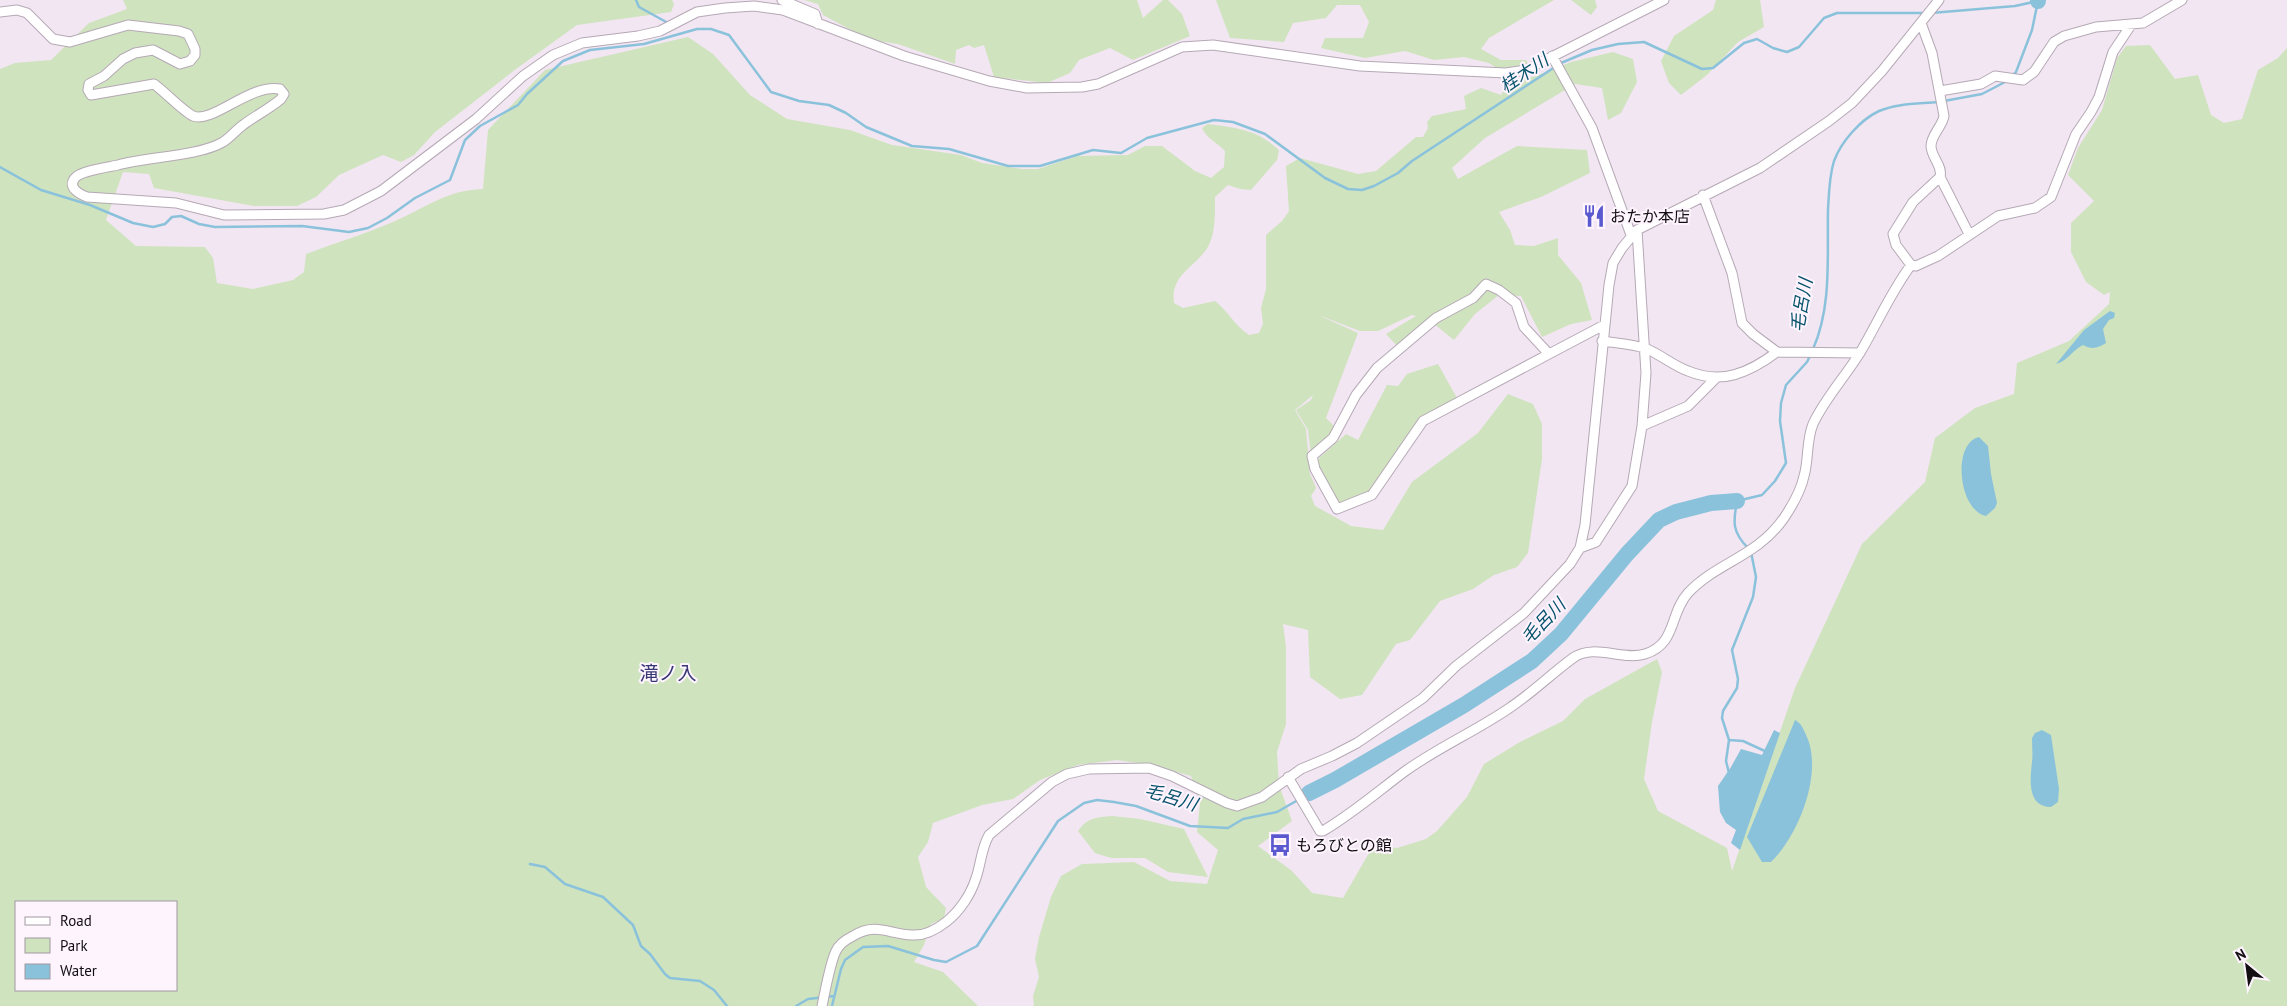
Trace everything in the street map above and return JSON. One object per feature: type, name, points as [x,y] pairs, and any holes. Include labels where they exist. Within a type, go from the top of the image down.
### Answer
[{"type":"street","points":[[782,0],[815,14],[818,24]]},
{"type":"street","points":[[0,12],[17,10],[27,13],[53,39],[70,42],[128,26],[167,28],[188,34],[192,39],[195,55],[190,61],[180,64],[153,50],[135,53],[122,59],[104,76],[89,84],[88,90],[91,95],[154,84],[193,116],[205,117],[249,94],[272,87],[280,89],[284,94],[281,99],[239,128],[223,142],[186,152],[82,173],[75,176],[73,182],[73,188],[86,197],[176,203],[224,215],[324,214],[344,210],[364,201],[381,190],[462,130],[544,60],[572,46],[660,31],[696,12],[746,6],[773,8],[904,56],[989,81],[1026,88],[1082,87],[1098,84],[1170,52],[1192,45],[1213,45],[1360,66],[1506,73],[1526,70],[1552,58],[1664,0]]},
{"type":"street","points":[[822,1006],[836,951],[846,940],[871,928],[886,929],[912,935],[922,934],[948,921],[969,895],[977,877],[985,842],[989,835],[1060,777],[1088,768],[1149,768],[1172,776],[1212,797],[1237,806],[1262,798],[1356,743],[1423,698],[1456,666],[1524,613],[1570,564],[1580,548],[1588,493],[1602,341],[1613,263],[1634,232],[1703,195],[1760,168],[1829,122],[1858,97],[1939,0]]},
{"type":"street","points":[[1941,92],[1982,84],[1995,76],[2016,80],[2029,77],[2054,42],[2064,36],[2096,27],[2143,23],[2182,0]]},
{"type":"street","points":[[1922,22],[1941,92],[1943,108],[1943,123],[1934,137],[1931,147],[1941,172],[1940,177],[1969,234]]},
{"type":"street","points":[[1940,177],[1913,202],[1893,234],[1896,245],[1911,265],[1916,266],[1926,263],[1998,216],[2034,208],[2051,197],[2076,134],[2099,97],[2113,52],[2131,25]]},
{"type":"street","points":[[1552,58],[1592,128],[1634,232],[1646,349],[1642,426],[1630,490],[1596,542],[1580,548]]},
{"type":"street","points":[[1703,195],[1732,273],[1742,323],[1776,352]]},
{"type":"street","points":[[1290,780],[1320,831],[1358,809],[1402,773],[1439,748],[1507,710],[1538,688],[1575,656],[1586,652],[1626,656],[1644,654],[1656,649],[1668,639],[1678,608],[1688,593],[1710,575],[1759,546],[1784,518],[1800,489],[1805,474],[1808,440],[1812,426],[1860,352],[1895,286],[1911,265]]},
{"type":"street","points":[[1549,354],[1524,327],[1516,303],[1499,290],[1486,284],[1473,298],[1436,318],[1377,368],[1356,395],[1333,438],[1312,456],[1315,470],[1337,509],[1372,495],[1423,421],[1549,354],[1604,324]]},
{"type":"street","points":[[1602,341],[1646,349],[1688,371],[1717,377],[1740,375],[1754,369],[1776,352],[1860,352]]},
{"type":"street","points":[[1642,426],[1688,406],[1717,377]]},
{"type":"green space","points":[[123,0],[672,0],[674,4],[671,12],[577,25],[516,69],[435,132],[414,155],[401,162],[383,155],[339,175],[316,197],[297,206],[254,206],[154,188],[149,174],[123,172],[106,220],[136,246],[205,247],[213,258],[217,283],[253,289],[293,280],[304,272],[306,254],[405,217],[447,196],[483,189],[488,130],[545,70],[688,37],[713,54],[750,95],[787,119],[850,130],[892,145],[961,155],[982,163],[1022,169],[1038,169],[1077,156],[1128,155],[1145,146],[1162,146],[1195,171],[1211,178],[1224,167],[1225,151],[1202,128],[1208,124],[1228,127],[1246,131],[1262,138],[1279,150],[1277,160],[1251,190],[1228,185],[1215,197],[1212,238],[1206,250],[1179,279],[1175,286],[1174,294],[1174,303],[1183,308],[1215,301],[1249,335],[1259,333],[1263,324],[1261,308],[1266,289],[1266,235],[1282,221],[1289,211],[1286,166],[1300,158],[1358,174],[1376,171],[1416,137],[1423,137],[1428,128],[1427,122],[1432,116],[1466,109],[1464,96],[1481,88],[1501,95],[1508,83],[1536,76],[1571,62],[1613,52],[1633,59],[1637,82],[1621,113],[1608,120],[1602,88],[1575,84],[1485,138],[1452,168],[1458,179],[1517,146],[1587,150],[1590,173],[1541,197],[1499,212],[1510,230],[1515,245],[1534,246],[1558,238],[1558,255],[1581,283],[1592,320],[1571,324],[1542,337],[1521,296],[1499,295],[1475,314],[1454,340],[1428,319],[1399,348],[1386,334],[1416,316],[1412,315],[1378,331],[1360,331],[1318,315],[1358,333],[1326,418],[1337,429],[1311,455],[1308,430],[1296,410],[1311,400],[1313,395],[1295,410],[1306,429],[1310,474],[1316,488],[1311,496],[1315,506],[1351,526],[1383,530],[1412,482],[1478,433],[1508,394],[1533,404],[1542,424],[1542,459],[1528,553],[1517,567],[1494,575],[1473,589],[1440,601],[1410,640],[1396,644],[1362,695],[1340,699],[1310,677],[1308,630],[1283,624],[1286,647],[1286,724],[1277,752],[1279,785],[1292,821],[1258,846],[1292,871],[1312,893],[1343,898],[1373,846],[1397,848],[1426,839],[1437,831],[1467,797],[1484,764],[1520,742],[1563,721],[1585,699],[1657,659],[1662,672],[1652,722],[1644,779],[1658,811],[1727,848],[1732,871],[1795,688],[1862,544],[1925,482],[1935,438],[1975,408],[2014,394],[2017,363],[2069,341],[2109,304],[2110,292],[2104,295],[2086,282],[2071,252],[2071,223],[2094,201],[2068,175],[2078,148],[2102,110],[2117,58],[2126,46],[2150,45],[2175,79],[2198,75],[2211,115],[2224,123],[2242,119],[2258,70],[2278,58],[2287,48],[2287,1006],[1034,1006],[1033,996],[1039,977],[1035,959],[1039,937],[1051,897],[1061,876],[1082,864],[1134,862],[1170,881],[1207,884],[1218,850],[1197,832],[1200,803],[1191,776],[1151,765],[1117,760],[1078,765],[1040,780],[1013,799],[982,805],[933,823],[928,842],[918,857],[926,887],[946,908],[944,918],[931,924],[924,945],[914,962],[943,972],[978,1006],[0,1006],[0,69],[15,63],[51,60],[89,23],[127,9]]},
{"type":"green space","points":[[804,0],[1137,0],[1143,18],[1163,0],[1168,0],[1182,14],[1190,36],[1133,60],[1110,48],[1079,60],[1070,73],[1047,83],[994,77],[984,45],[974,48],[969,45],[956,50],[955,64],[898,44],[879,41],[857,33],[823,15],[818,4]]},
{"type":"green space","points":[[1216,0],[1554,0],[1489,38],[1481,49],[1501,60],[1526,60],[1528,64],[1498,69],[1489,63],[1464,57],[1434,60],[1405,51],[1365,58],[1321,48],[1325,38],[1363,38],[1369,22],[1360,5],[1337,5],[1326,18],[1293,23],[1284,42],[1230,38]]},
{"type":"green space","points":[[1571,0],[1595,0],[1597,7],[1591,15]]},
{"type":"green space","points":[[1716,0],[1760,0],[1764,27],[1738,42],[1707,75],[1681,95],[1669,83],[1661,61],[1674,36],[1713,10]]},
{"type":"green space","points":[[1438,364],[1457,398],[1420,418],[1370,492],[1338,505],[1317,468],[1318,459],[1346,434],[1358,440],[1387,385],[1398,386],[1407,374]]},
{"type":"green space","points":[[1112,816],[1140,819],[1184,829],[1208,877],[1168,872],[1145,858],[1111,858],[1095,853],[1078,831],[1085,823],[1093,819]]},
{"type":"water","points":[[2110,311],[2115,313],[2114,318],[2109,320],[2103,329],[2106,343],[2095,348],[2083,345],[2056,364],[2084,330]]},
{"type":"water","points":[[1979,437],[1988,446],[1997,503],[1995,508],[1986,516],[1977,511],[1969,502],[1964,490],[1962,476],[1962,463],[1965,451],[1970,442]]},
{"type":"water","points":[[1795,720],[1803,728],[1811,750],[1812,766],[1806,802],[1791,836],[1781,850],[1771,862],[1762,862],[1747,837]]},
{"type":"water","points":[[1774,730],[1780,733],[1740,850],[1731,843],[1736,830],[1726,823],[1720,812],[1718,786],[1741,749],[1762,755]]},
{"type":"water","points":[[2042,730],[2051,735],[2059,789],[2058,802],[2051,807],[2043,806],[2034,798],[2031,784],[2032,738],[2035,733]]},
{"type":"waterway","points":[[636,0],[639,7],[668,23]]},
{"type":"waterway","name":"桂木川","points":[[1931,13],[2015,6],[2038,1],[2032,30],[2016,72],[2013,75]]},
{"type":"waterway","points":[[0,167],[41,190],[90,205],[133,223],[153,227],[165,224],[172,217],[181,216],[199,224],[215,227],[302,226],[349,232],[368,228],[387,218],[415,198],[450,180],[465,140],[480,126],[518,105],[527,94],[563,61],[590,50],[644,44],[697,29],[711,29],[729,35],[771,92],[799,101],[829,105],[846,113],[866,127],[912,146],[949,149],[1008,166],[1040,166],[1093,150],[1121,153],[1147,138],[1214,120],[1233,122],[1265,134],[1325,178],[1348,189],[1362,190],[1374,186],[1398,173],[1412,161],[1561,63],[1592,50],[1618,44],[1644,42],[1702,69],[1713,68],[1744,43],[1757,39],[1773,48],[1787,52],[1799,47],[1824,18],[1837,13],[1925,13]]},
{"type":"waterway","name":"毛呂川","points":[[1944,101],[1982,94],[2007,81]]},
{"type":"waterway","name":"毛呂川","points":[[1813,349],[1819,333],[1826,299],[1830,185],[1832,167],[1841,146],[1858,126],[1879,111],[1901,105],[1939,102]]},
{"type":"waterway","name":"毛呂川","points":[[1748,548],[1736,532],[1735,515],[1737,501],[1762,495],[1775,481],[1786,463],[1780,421],[1781,403],[1786,385],[1807,362],[1811,354]]},
{"type":"waterway","name":"毛呂川","points":[[1309,793],[1335,780],[1464,705],[1532,661],[1561,634],[1627,554],[1659,520],[1676,512],[1711,503],[1737,501]]},
{"type":"waterway","points":[[1729,773],[1726,761],[1729,740],[1722,718],[1723,711],[1737,688],[1738,679],[1732,650],[1753,597],[1756,577],[1751,552]]},
{"type":"waterway","points":[[1729,740],[1743,741],[1767,752]]},
{"type":"waterway","name":"毛呂川","points":[[1303,797],[1309,793]]},
{"type":"waterway","name":"毛呂川","points":[[832,1006],[845,960],[863,947],[888,946],[946,962],[977,946],[1058,821],[1084,803],[1097,800],[1114,802],[1136,806],[1190,826],[1228,828],[1243,819],[1277,812],[1298,800]]},
{"type":"waterway","points":[[530,864],[545,867],[565,884],[603,897],[633,925],[641,946],[650,954],[665,974],[670,978],[700,981],[714,990],[727,1006]]},
{"type":"waterway","points":[[796,1006],[808,999],[834,996]]},
{"type":"place","name":"おたか本店","points":[[1594,216]]},
{"type":"place","name":"もろびとの館","points":[[1280,845]]},
{"type":"district","name":"滝ノ入","points":[[668,673]]}]
